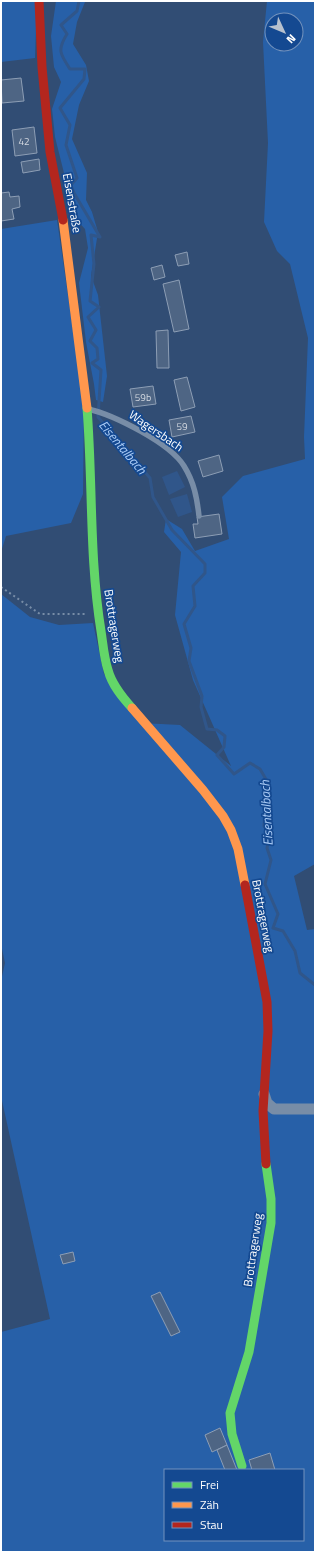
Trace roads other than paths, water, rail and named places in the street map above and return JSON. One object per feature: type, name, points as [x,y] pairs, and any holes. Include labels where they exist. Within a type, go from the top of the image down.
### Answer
[{"type":"street","name":"Eisenstraße","points":[[39,1],[42,67],[50,152],[65,231],[94,410]]},
{"type":"street","name":"Brottragerweg","points":[[94,410],[90,446],[91,533],[98,614],[108,670],[115,686],[124,699],[203,790],[223,816],[231,830],[238,849],[267,1002],[268,1031],[264,1063],[263,1118],[266,1161],[271,1199],[271,1223],[267,1254],[248,1352],[230,1413],[232,1434],[242,1466]]},
{"type":"street","points":[[263,1092],[268,1103],[274,1109],[315,1109]]},
{"type":"lane","name":"Wagersbach","points":[[94,410],[123,421],[142,432],[171,452],[181,461],[189,475],[197,496],[199,516]]},
{"type":"waterway","name":"Eisentalbach","points":[[79,1],[77,11],[61,25],[67,34],[62,44],[61,52],[70,69],[85,69],[84,79],[60,108],[70,125],[66,145],[77,178],[71,185],[74,193],[100,237],[91,235],[94,264],[90,301],[99,307],[88,317],[96,330],[90,341],[97,348],[98,359],[92,363],[101,370],[98,417],[150,478],[153,497],[172,530],[205,564],[205,573],[193,586],[195,606],[184,624],[191,648],[189,661],[202,696],[201,707],[207,729],[217,730],[225,736],[224,747],[217,755],[234,774],[250,763],[260,769],[267,781],[264,826],[270,835],[267,848],[271,860],[265,884],[278,914],[273,928],[283,931],[295,951],[300,973],[315,985]]}]
